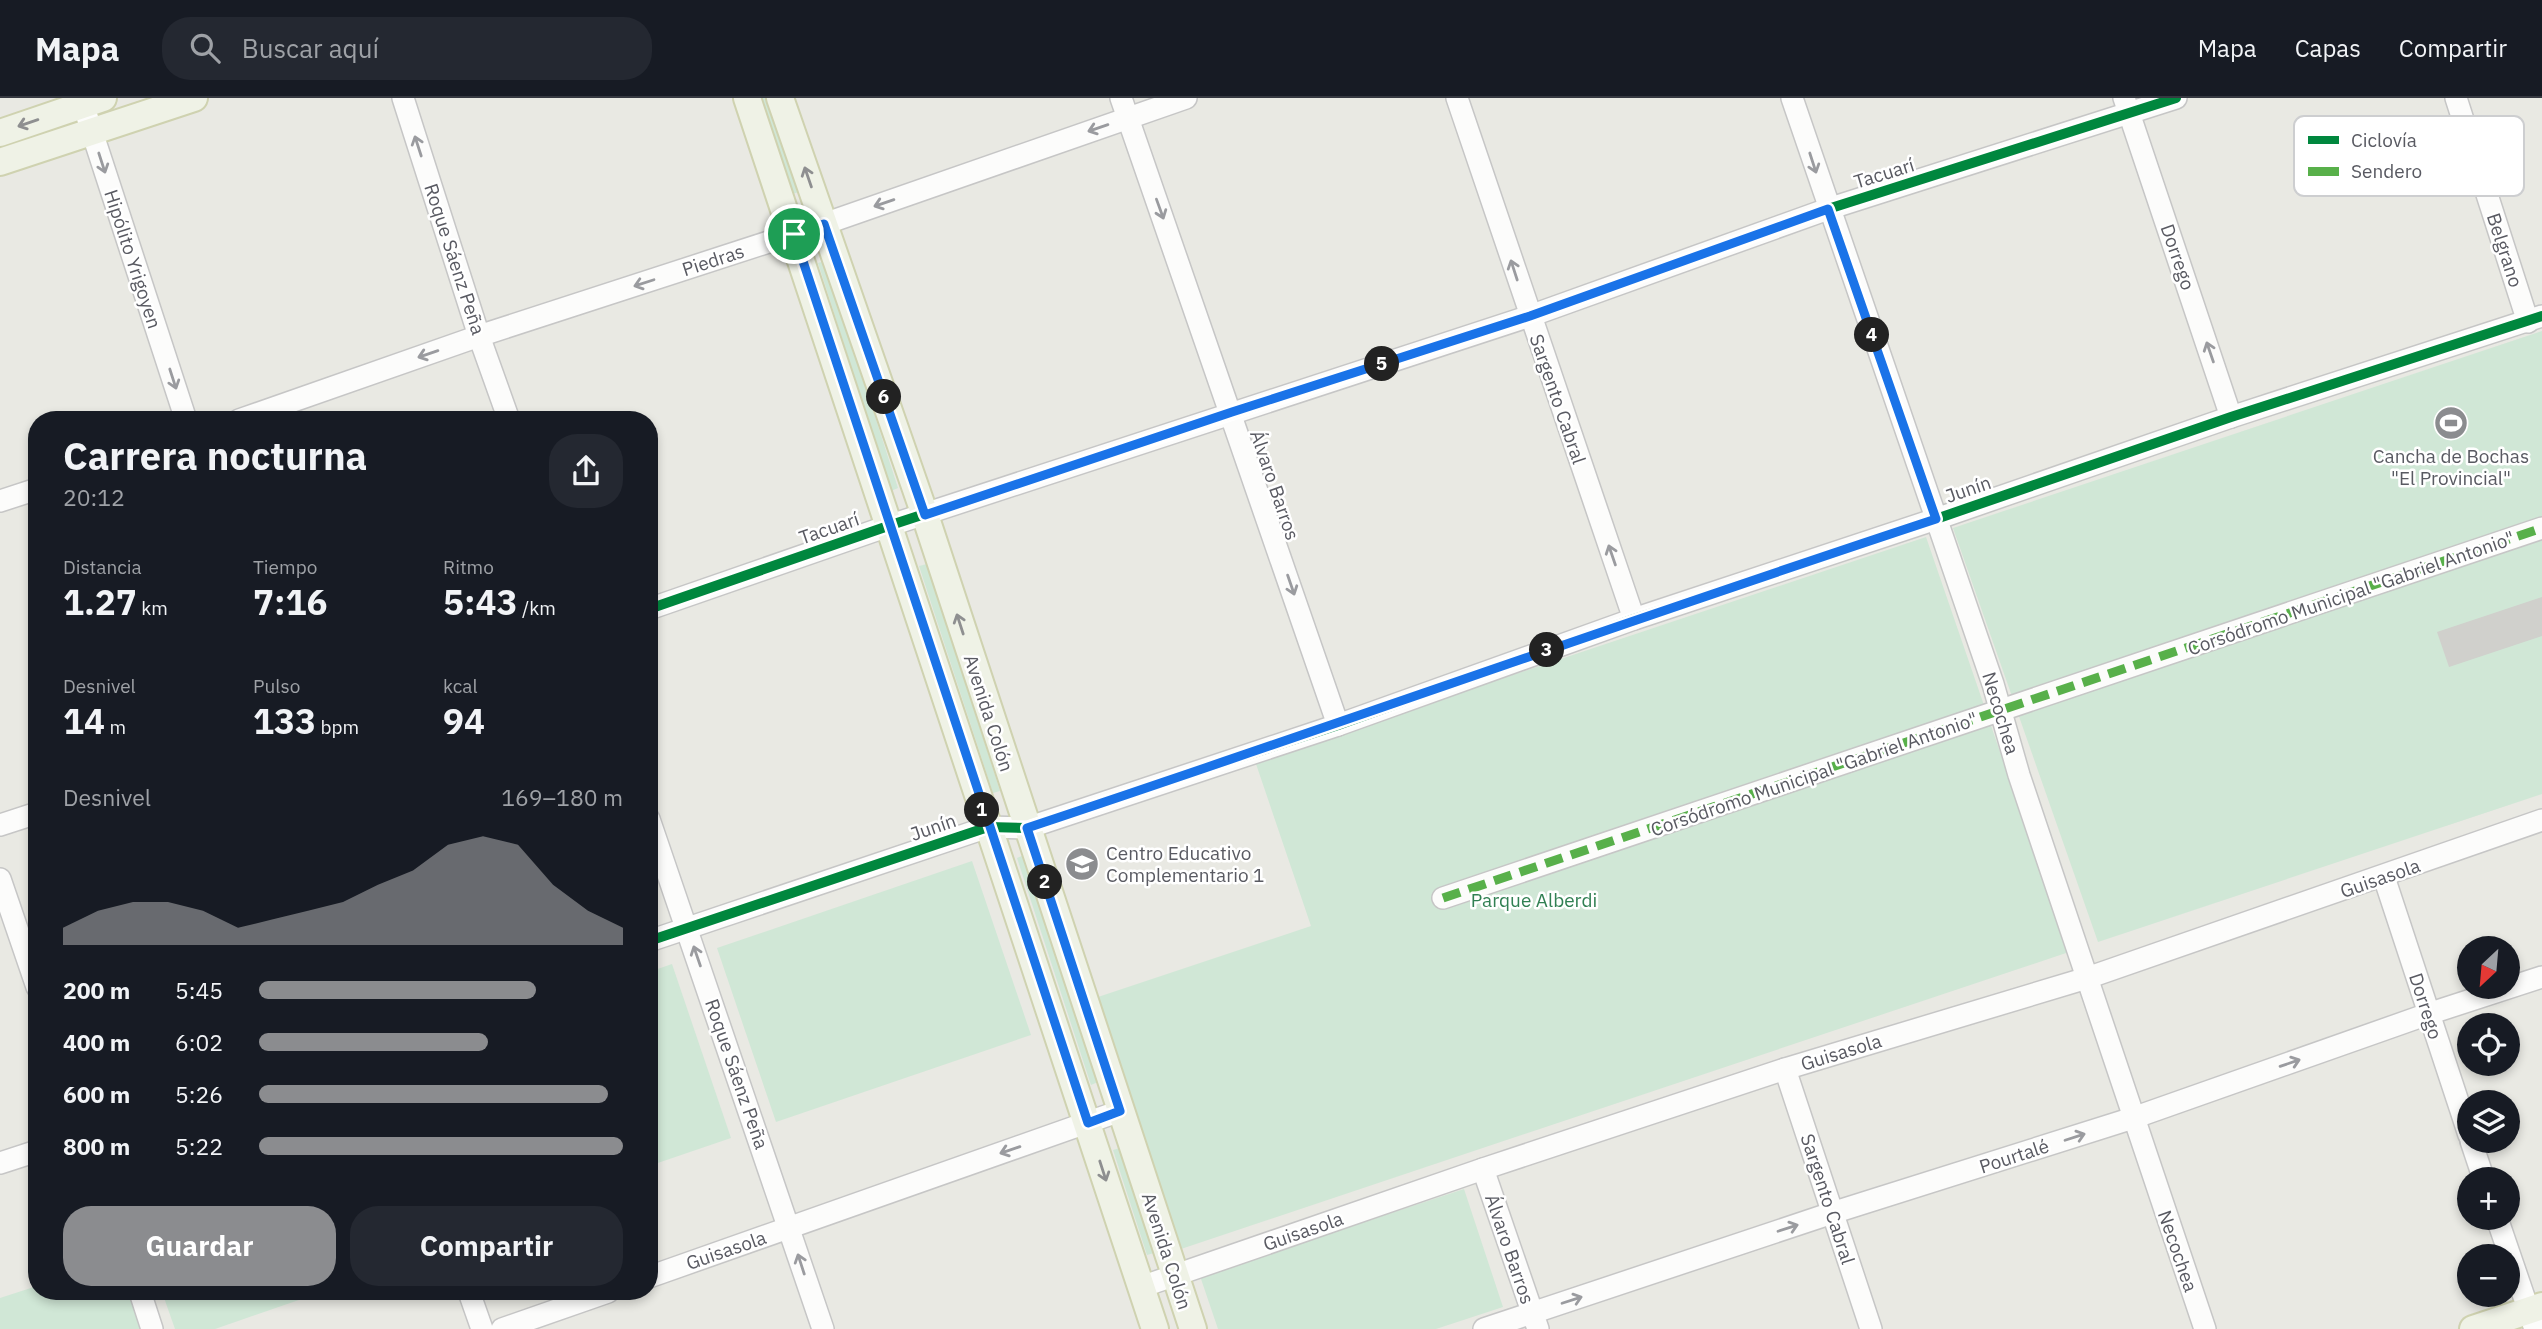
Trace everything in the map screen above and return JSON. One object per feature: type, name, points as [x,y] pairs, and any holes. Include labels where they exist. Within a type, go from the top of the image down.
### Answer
[{"type":"main road","points":[[0,162],[194,98]]},
{"type":"main road","name":"Avenida Colón","points":[[747,98],[891,525],[1155,1329]]},
{"type":"main road","name":"Avenida Colón","points":[[780,98],[925,515],[1193,1329]]},
{"type":"main road","points":[[0,133],[89,100]]},
{"type":"main road","points":[[2473,1329],[2535,1315]]},
{"type":"street","name":"Roque Sáenz Peña","points":[[403,98],[506,411]]},
{"type":"street","name":"Piedras","points":[[265,411],[479,336],[824,224],[1124,108],[1186,98]]},
{"type":"street","name":"Sargento Cabral","points":[[1457,98],[1634,619]]},
{"type":"street","name":"Necochea","points":[[1792,98],[2001,711],[2019,775],[2205,1329]]},
{"type":"street","name":"Tacuarí","points":[[658,605],[1232,412],[1530,316],[2127,106],[2176,98]]},
{"type":"street","name":"Belgrano","points":[[2456,98],[2462,116]]},
{"type":"street","name":"Hipólito Yrigoyen","points":[[89,100],[92,132],[183,411]]},
{"type":"street","name":"Dorrego","points":[[2127,106],[2231,417]]},
{"type":"street","name":"Álvaro Barros","points":[[1124,108],[1232,412],[1338,725]]},
{"type":"street","name":"Belgrano","points":[[2491,196],[2535,319]]},
{"type":"street","name":"Junín","points":[[658,938],[988,827],[1027,828],[1338,725],[1634,619],[2231,417],[2535,319]]},
{"type":"street","points":[[0,501],[28,492]]},
{"type":"street","name":"Corsódromo Municipal \"Gabriel Antonio\"","points":[[1443,898],[2542,528]]},
{"type":"street","points":[[0,825],[28,816]]},
{"type":"street","name":"Guisasola","points":[[1141,1287],[1786,1069],[2087,978],[2542,820]]},
{"type":"street","name":"Roque Sáenz Peña","points":[[658,845],[823,1329]]},
{"type":"street","name":"Dorrego","points":[[2384,877],[2457,1100]]},
{"type":"street","points":[[0,879],[28,961]]},
{"type":"street","name":"Pourtalé","points":[[1484,1329],[1535,1321],[1832,1213],[2133,1118],[2428,1014],[2542,977]]},
{"type":"street","name":"Sargento Cabral","points":[[1786,1069],[1871,1329]]},
{"type":"street","name":"Guisasola","points":[[658,1274],[1120,1111]]},
{"type":"street","points":[[0,1163],[28,1154]]},
{"type":"street","name":"Álvaro Barros","points":[[1483,1170],[1535,1321]]},
{"type":"street","points":[[2502,1230],[2535,1315]]},
{"type":"street","points":[[143,1300],[152,1329]]},
{"type":"street","points":[[472,1300],[482,1329]]},
{"type":"street","points":[[502,1329],[585,1300]]},
{"type":"green space","points":[[760,98],[768,98],[799,192],[792,194]]},
{"type":"green space","points":[[825,261],[898,488],[891,491],[818,263]]},
{"type":"green space","points":[[2542,331],[2542,794],[2098,942],[1953,528]]},
{"type":"green space","name":"Parque Alberdi","points":[[1926,537],[2069,952],[1181,1249],[1095,998],[1311,926],[1255,761]]},
{"type":"green space","points":[[927,564],[1000,791],[993,793],[919,566]]},
{"type":"green space","points":[[1024,855],[1098,1082],[1091,1085],[1017,858]]},
{"type":"green space","points":[[972,861],[1031,1035],[776,1122],[717,948]]},
{"type":"green space","points":[[672,964],[731,1138],[658,1163],[658,969]]},
{"type":"green space","points":[[1120,1148],[1154,1253],[1147,1255],[1113,1150]]},
{"type":"green space","points":[[1464,1189],[1503,1307],[1436,1329],[1218,1329],[1200,1276]]},
{"type":"green space","points":[[28,1289],[28,1300],[134,1300],[144,1329],[0,1329],[0,1298]]},
{"type":"green space","points":[[165,1300],[299,1300],[215,1329],[175,1329]]},
{"type":"building","points":[[2542,597],[2542,636],[2449,667],[2437,632]]},
{"type":"marked path","points":[[1443,898],[2542,528]]},
{"type":"cycle path","points":[[658,606],[891,525],[1530,316],[1828,209],[2176,98]]},
{"type":"cycle path","points":[[658,938],[988,827],[1027,828],[1338,725],[1634,619],[2231,417],[2542,316]]},
{"type":"place","name":"Cancha de Bochas \"El Provincial\"","points":[[2451,423]]},
{"type":"place","name":"Centro Educativo Complementario 1","points":[[1082,864]]},
{"type":"route","points":[[1828,209],[1936,519],[1634,619],[1338,725],[1027,828],[1120,1111],[1088,1123],[794,234],[824,224],[925,515],[1530,316],[1828,209]]}]
